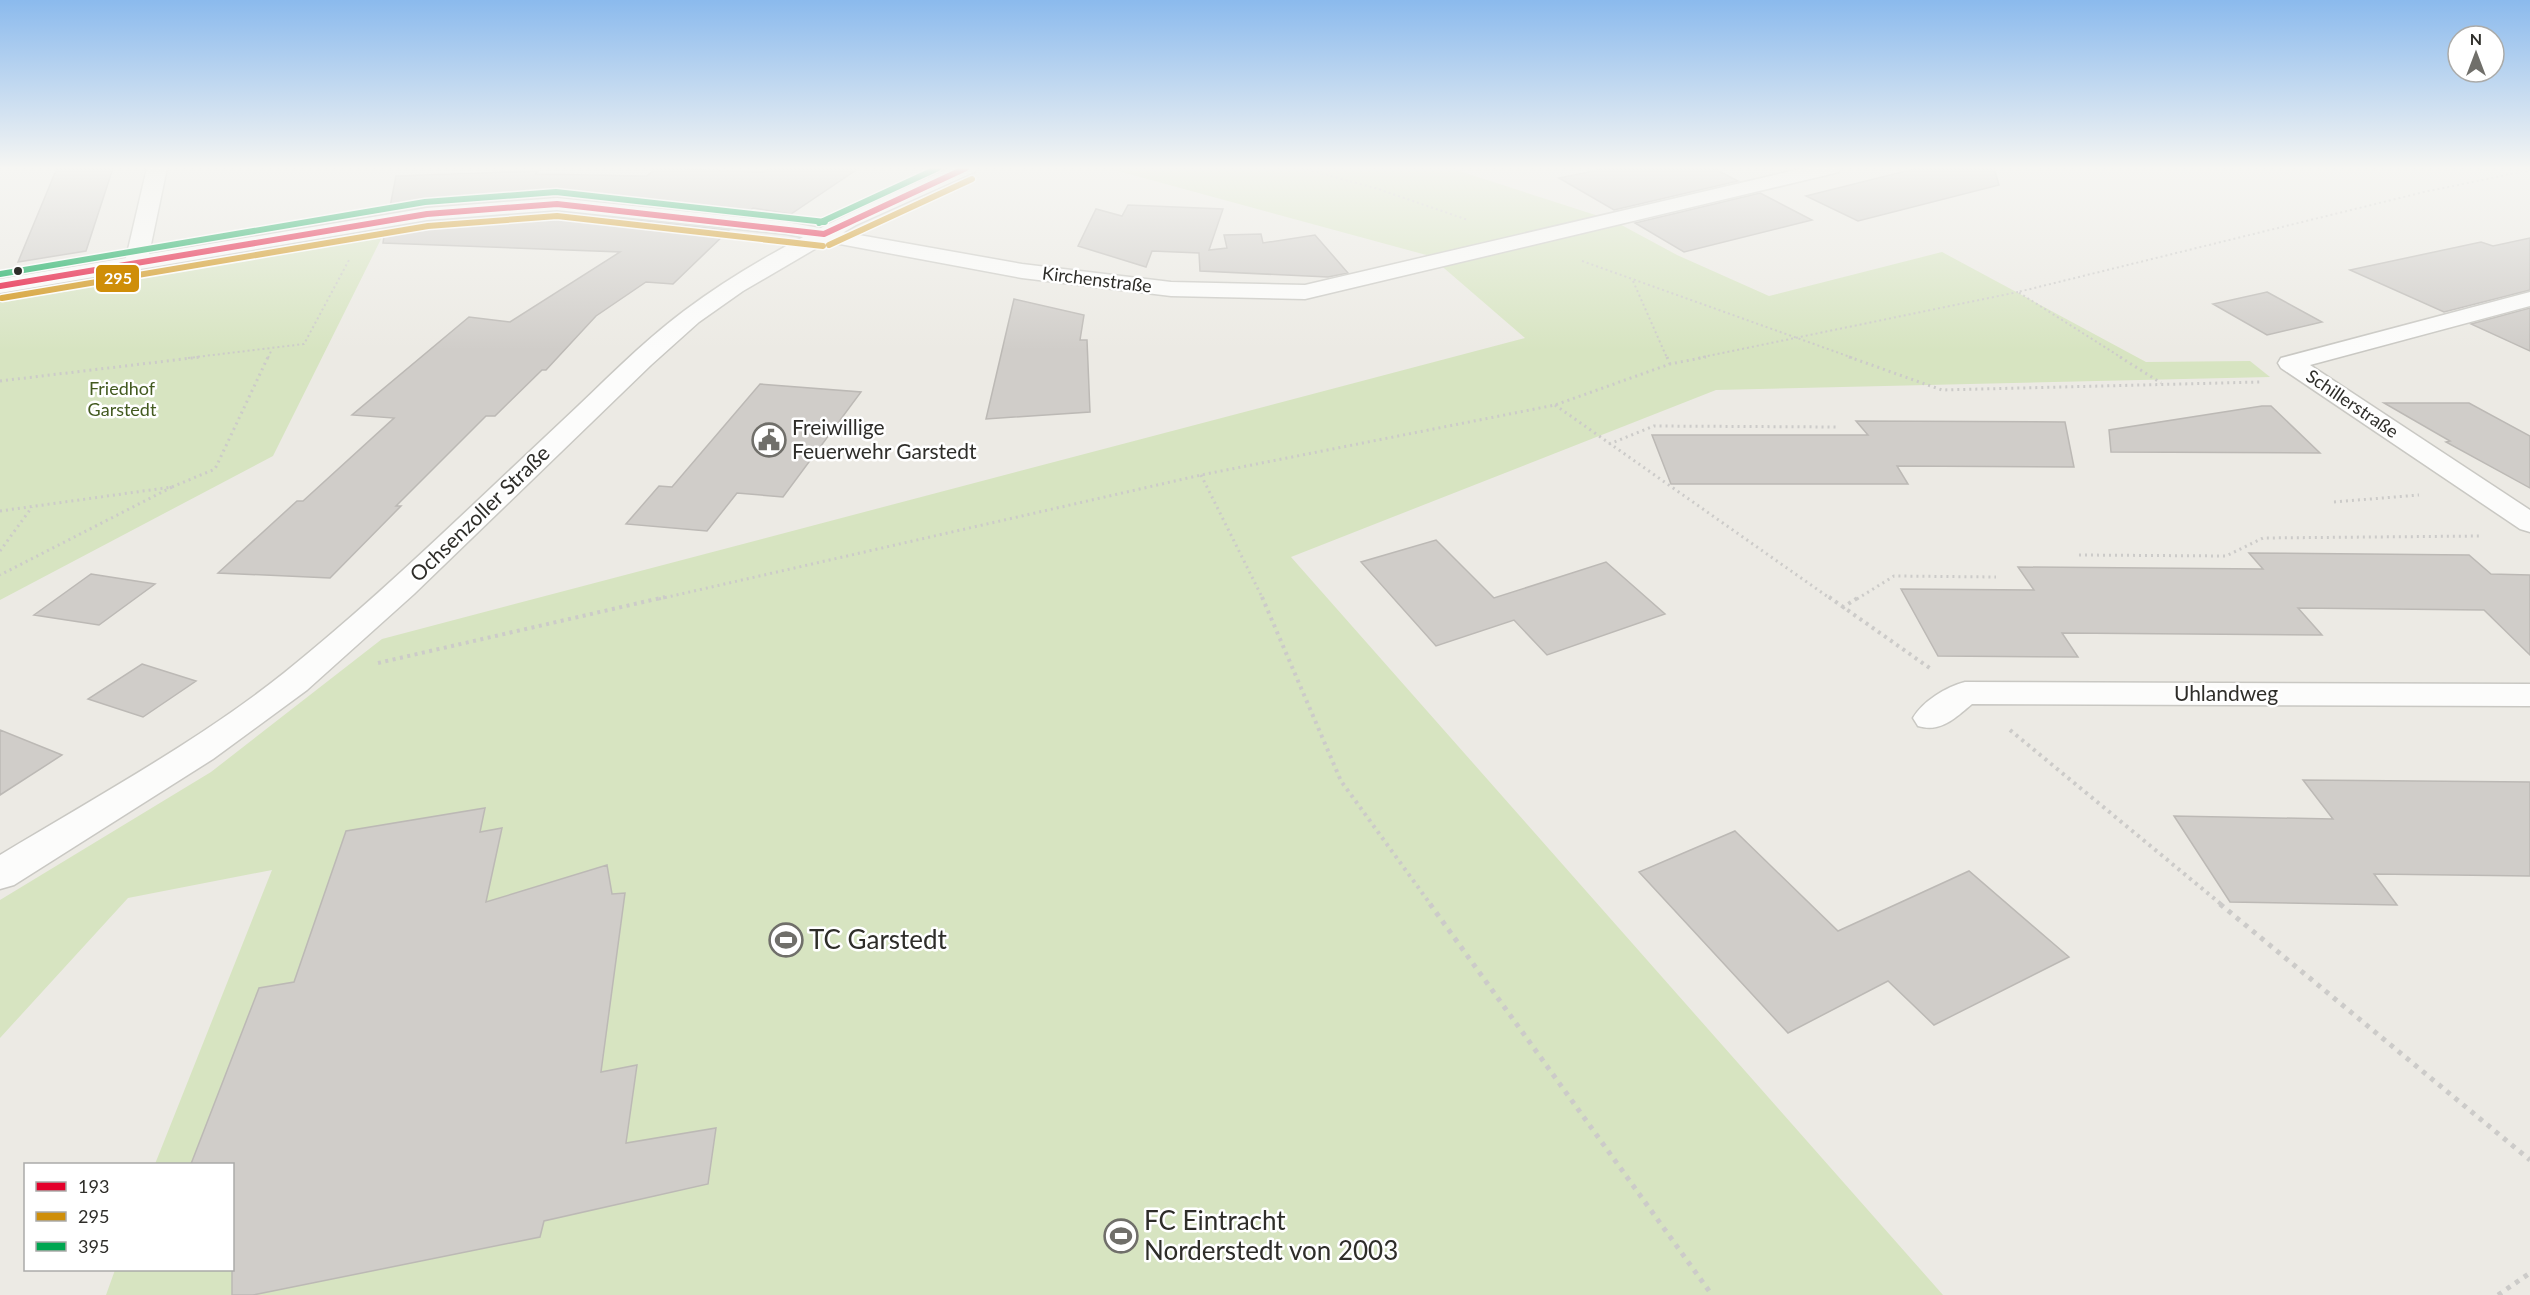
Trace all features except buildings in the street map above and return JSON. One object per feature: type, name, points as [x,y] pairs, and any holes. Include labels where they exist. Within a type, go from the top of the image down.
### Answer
[{"type":"street","points":[[136,262],[143,228]]},
{"type":"street","name":"Kirchenstraße","points":[[0,286],[339,228]]},
{"type":"street","name":"Kirchenstraße","points":[[775,228],[825,234],[1022,271],[1172,289],[1305,291],[1563,228]]},
{"type":"street","name":"Ochsenzoller Straße","points":[[0,874],[200,750],[295,681],[403,587],[642,360],[691,317],[735,286],[837,228]]},
{"type":"street","name":"Schillerstraße","points":[[2290,363],[2530,299]]},
{"type":"street","name":"Schillerstraße","points":[[2290,363],[2530,523]]},
{"type":"street","points":[[1930,718],[1965,693]]},
{"type":"street","name":"Uhlandweg","points":[[1965,693],[2530,695]]},
{"type":"path","points":[[376,663],[1201,475],[1555,405],[1670,364],[2018,292],[2276,228]]},
{"type":"path","points":[[1670,364],[1632,280],[1942,390],[2162,383],[2284,382],[2290,363]]},
{"type":"path","points":[[2018,292],[2162,383]]},
{"type":"path","points":[[0,381],[304,344]]},
{"type":"path","points":[[0,575],[172,487],[215,469],[272,348]]},
{"type":"path","points":[[1555,405],[1965,693],[2530,1160]]},
{"type":"path","points":[[1608,444],[1654,426],[1838,427]]},
{"type":"path","points":[[1201,475],[1260,593],[1341,781],[1712,1295]]},
{"type":"path","points":[[0,511],[172,487]]},
{"type":"path","points":[[2334,502],[2478,489]]},
{"type":"path","points":[[0,550],[32,506]]},
{"type":"path","points":[[2079,555],[2226,556],[2263,538],[2484,536]]},
{"type":"path","points":[[1842,608],[1894,576],[1996,577]]},
{"type":"path","points":[[2498,1295],[2530,1273]]},
{"type":"green space","points":[[1329,228],[1628,228],[1677,255],[1769,296],[1942,252],[2146,362],[2250,361],[2270,377],[1716,390],[1291,557],[1943,1295],[106,1295],[115,1271],[234,1271],[234,1163],[155,1163],[272,870],[128,898],[0,1038],[0,900],[211,772],[382,639],[1525,338],[1430,256]]},
{"type":"green space","name":"Friedhof Garstedt","points":[[385,231],[273,456],[0,600],[0,297]]},
{"type":"transit line","name":"395","points":[[0,274],[269,228]]},
{"type":"transit line","name":"193","points":[[0,286],[341,228]]},
{"type":"transit line","name":"295","points":[[2,298],[414,228]]},
{"type":"transit line","name":"295","points":[[667,228],[823,246]]},
{"type":"transit line","name":"193","points":[[774,228],[824,234]]},
{"type":"transit line","name":"193","points":[[824,234],[836,228]]},
{"type":"transit line","name":"295","points":[[829,245],[865,228]]},
{"type":"place","name":"Freiwillige Feuerwehr Garstedt","points":[[769,440]]},
{"type":"place","name":"TC Garstedt","points":[[786,940]]},
{"type":"place","name":"FC Eintracht Norderstedt von 2003","points":[[1121,1236]]}]
